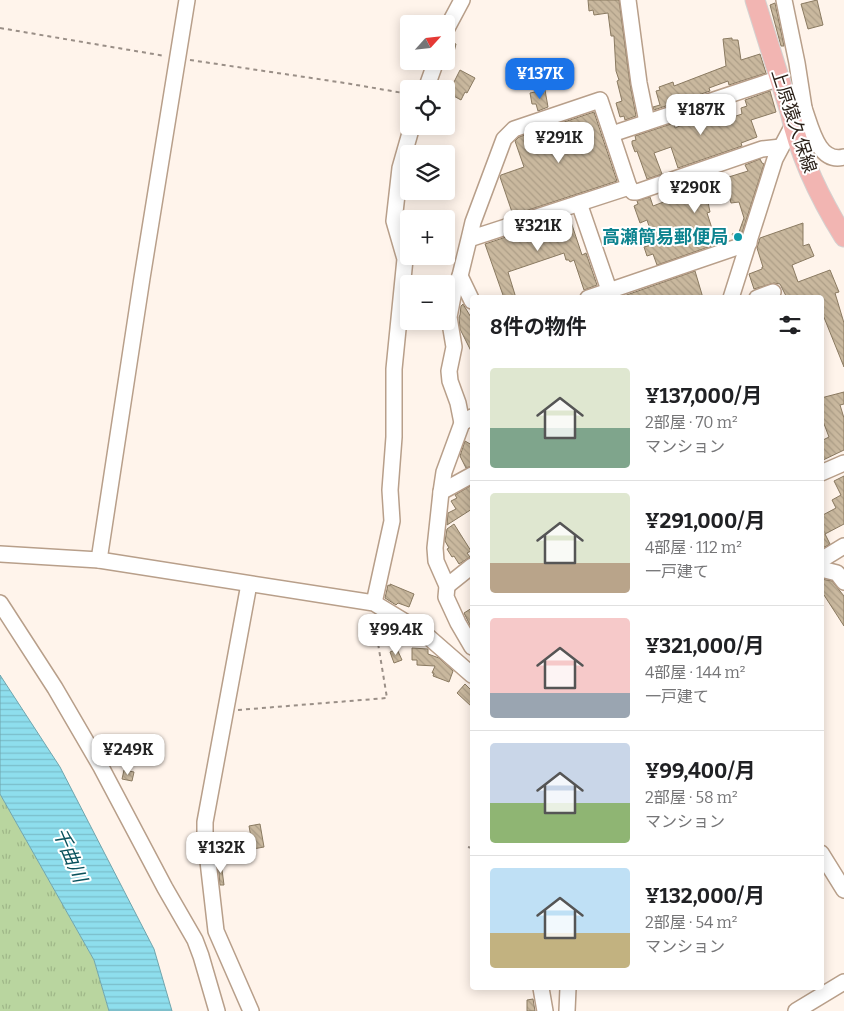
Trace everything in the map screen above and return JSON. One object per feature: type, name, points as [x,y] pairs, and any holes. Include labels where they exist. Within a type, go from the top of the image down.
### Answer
[{"type":"main road","name":"上原猿久保線","points":[[755,0],[780,78],[796,115],[818,192],[844,237]]},
{"type":"street","points":[[99,560],[143,268],[187,0]]},
{"type":"street","points":[[454,15],[462,0]]},
{"type":"street","points":[[628,0],[646,122]]},
{"type":"street","points":[[732,295],[775,159],[796,115],[797,62],[784,0]]},
{"type":"street","points":[[612,134],[780,78]]},
{"type":"street","points":[[470,643],[446,597],[447,586],[436,561],[435,548],[444,472],[467,420],[450,381],[449,371],[454,347],[449,317],[454,291],[460,276],[477,212],[504,139],[514,129],[600,100],[629,187],[634,192],[762,148],[781,147]]},
{"type":"street","points":[[796,115],[822,151],[834,158],[844,157]]},
{"type":"street","points":[[374,603],[392,521],[390,490],[394,437],[394,369],[405,259],[394,221],[400,168],[409,135]]},
{"type":"street","points":[[470,239],[629,187]]},
{"type":"street","points":[[579,203],[609,290]]},
{"type":"street","points":[[596,295],[749,243]]},
{"type":"street","points":[[460,276],[470,297]]},
{"type":"street","points":[[765,295],[773,292]]},
{"type":"street","points":[[824,472],[844,463]]},
{"type":"street","points":[[441,492],[470,476]]},
{"type":"street","points":[[824,558],[844,546]]},
{"type":"street","points":[[0,554],[99,560],[374,603],[424,634],[470,673]]},
{"type":"street","points":[[447,586],[470,568]]},
{"type":"street","points":[[824,570],[837,573],[844,580]]},
{"type":"street","points":[[249,584],[205,822],[206,851],[216,931],[251,1011]]},
{"type":"street","points":[[0,602],[55,688],[101,767],[164,888],[194,940],[201,956],[217,1011]]},
{"type":"street","points":[[824,858],[844,890]]},
{"type":"street","points":[[796,1011],[844,982]]},
{"type":"street","points":[[541,990],[545,1011]]},
{"type":"street","points":[[567,1011],[568,990]]},
{"type":"path","points":[[0,28],[400,92]]},
{"type":"path","points":[[226,711],[387,698],[372,610],[374,603]]},
{"type":"green space","points":[[0,794],[94,960],[109,1011],[0,1011]]},
{"type":"water","name":"千曲川","points":[[0,675],[60,767],[154,949],[172,1011],[109,1011],[94,960],[0,794]]},
{"type":"building","points":[[588,0],[619,0],[636,116],[625,120],[624,116],[620,117],[616,103],[622,101],[617,81],[619,80],[616,71],[614,36],[611,36],[608,13],[594,15],[593,10],[589,11]]},
{"type":"building","points":[[817,0],[823,25],[808,29],[801,4]]},
{"type":"building","points":[[775,3],[784,46],[781,46],[770,5]]},
{"type":"building","points":[[732,38],[732,40],[738,40],[741,60],[760,54],[766,73],[729,85],[728,81],[709,88],[710,91],[654,110],[653,107],[660,105],[656,91],[660,90],[659,87],[673,82],[674,86],[726,66],[723,39]]},
{"type":"building","points":[[460,70],[475,78],[461,100],[455,97],[455,80]]},
{"type":"building","points":[[545,90],[548,107],[538,111],[536,104],[532,104],[530,93]]},
{"type":"building","points":[[770,91],[776,112],[751,120],[757,137],[741,143],[742,146],[678,168],[671,147],[654,153],[662,174],[647,179],[637,151],[635,152],[632,144],[632,141],[636,140],[635,136],[674,123],[675,128],[692,121],[690,118],[703,114],[704,116],[707,115],[710,124],[742,114],[741,108],[747,106],[745,100]]},
{"type":"building","points":[[594,112],[617,181],[513,215],[500,177],[524,167],[515,141],[519,137]]},
{"type":"building","points":[[760,159],[764,164],[741,236],[734,238],[732,234],[739,232],[744,218],[739,202],[731,203],[729,195],[708,202],[710,212],[707,213],[717,244],[657,265],[653,254],[647,256],[644,247],[655,244],[647,220],[640,223],[634,206],[638,204],[637,201],[650,197],[653,206],[674,198],[672,194],[717,176],[719,180],[748,171],[745,165]]},
{"type":"building","points":[[569,216],[582,255],[586,253],[597,285],[584,290],[574,260],[570,262],[566,260],[564,253],[508,272],[515,295],[503,295],[485,244]]},
{"type":"building","points":[[803,223],[803,246],[809,244],[814,256],[792,265],[798,282],[830,270],[839,292],[835,293],[844,323],[844,367],[824,317],[824,295],[786,295],[780,284],[774,283],[754,289],[749,274],[763,267],[757,248],[760,238]]},
{"type":"building","points":[[695,271],[702,295],[627,295]]},
{"type":"building","points":[[463,304],[470,316],[470,349],[460,329],[459,317]]},
{"type":"building","points":[[844,392],[844,404],[840,405],[844,418],[844,450],[824,460],[824,440],[829,437],[824,424],[824,397]]},
{"type":"building","points":[[465,441],[470,444],[470,467],[466,468],[460,456]]},
{"type":"building","points":[[844,476],[844,524],[825,534],[830,544],[824,547],[824,514],[836,508],[832,500],[841,495],[834,481]]},
{"type":"building","points":[[470,486],[470,510],[447,525],[448,513],[456,509],[451,501],[457,498],[455,495]]},
{"type":"building","points":[[454,524],[470,549],[467,553],[470,557],[459,564],[447,549],[449,548],[445,541],[447,529]]},
{"type":"building","points":[[824,580],[832,581],[844,596],[844,626],[824,595]]},
{"type":"building","points":[[390,584],[414,594],[409,607],[398,603],[396,605],[385,598],[388,585],[390,586]]},
{"type":"building","points":[[470,609],[470,625],[464,613]]},
{"type":"building","points":[[412,648],[428,649],[428,654],[439,658],[453,671],[449,682],[433,676],[434,673],[432,673],[435,666],[417,665],[417,660],[412,660]]},
{"type":"building","points":[[397,649],[402,660],[394,663],[390,652]]},
{"type":"building","points":[[465,684],[470,689],[470,705],[457,693]]},
{"type":"building","points":[[124,770],[134,772],[132,781],[122,779]]},
{"type":"building","points":[[260,824],[264,847],[253,849],[249,826]]},
{"type":"building","points":[[218,862],[221,862],[224,885],[220,885]]},
{"type":"building","points":[[533,999],[535,1011],[527,1011],[527,1000]]},
{"type":"place","name":"高瀬簡易郵便局","points":[[738,237]]}]
